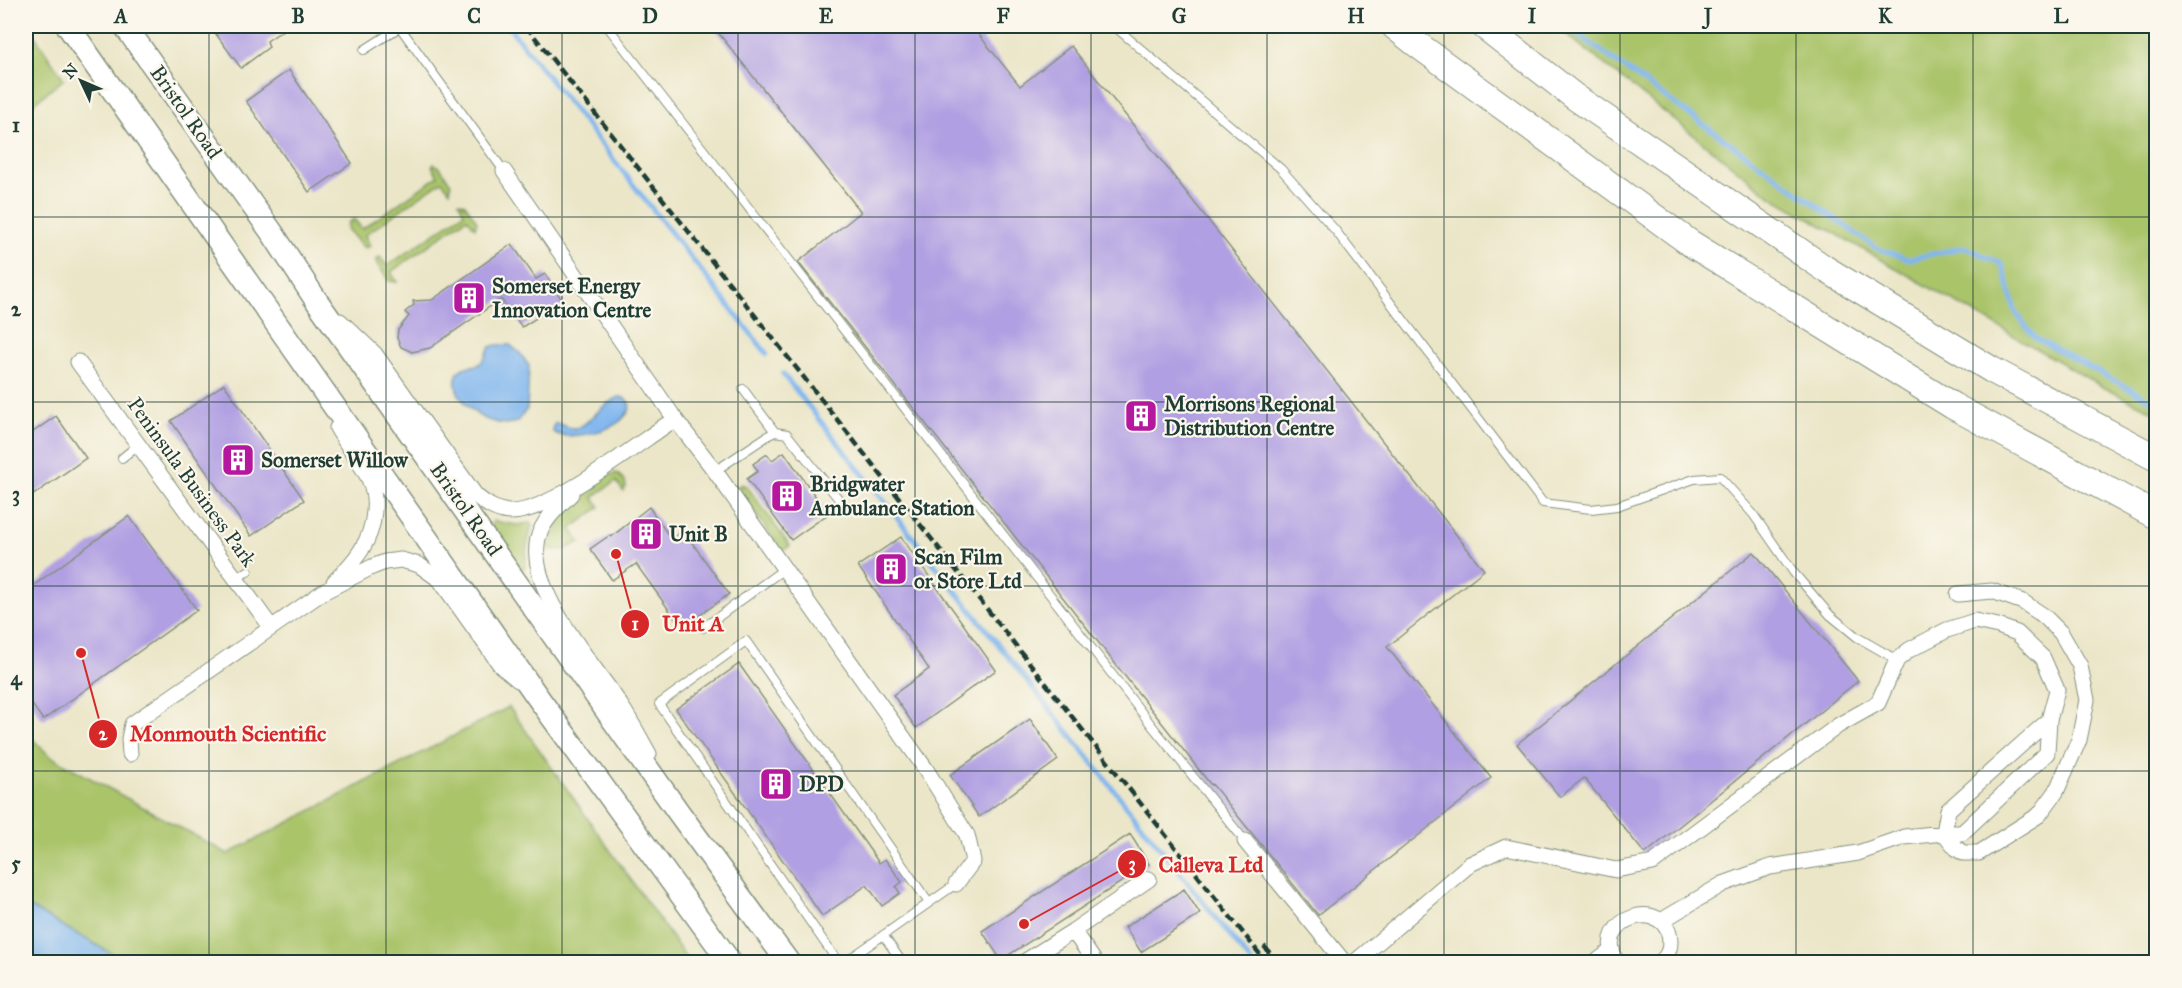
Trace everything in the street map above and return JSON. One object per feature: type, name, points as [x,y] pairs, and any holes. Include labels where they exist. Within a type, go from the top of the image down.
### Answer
[{"type":"highway","points":[[1394,26],[1690,243],[1953,406],[2157,516]]},
{"type":"highway","points":[[1484,26],[1575,97],[1824,268],[1992,369],[2157,458]]},
{"type":"main road","points":[[68,26],[539,699],[730,963]]},
{"type":"main road","name":"Bristol Road","points":[[125,26],[273,234],[314,297],[788,963]]},
{"type":"street","points":[[504,171],[675,419],[715,471],[925,768],[968,835],[973,861],[956,884]]},
{"type":"street","points":[[314,297],[375,354],[458,473],[476,496],[490,507],[507,512],[531,509],[548,501],[586,479],[675,419]]},
{"type":"street","name":"Peninsula Business Park","points":[[78,362],[138,446],[242,575],[271,627]]},
{"type":"street","points":[[306,365],[324,408],[370,481],[375,503],[374,522],[367,543],[356,560],[323,592]]},
{"type":"street","points":[[586,479],[549,516],[539,536],[537,564],[543,588],[578,645],[621,705],[696,835]]},
{"type":"street","points":[[130,754],[129,740],[132,724],[323,592],[385,562],[401,560],[419,565],[440,580],[501,666],[539,699]]},
{"type":"street","points":[[1958,594],[1992,591],[2023,602],[2044,616],[2061,633],[2080,666],[2087,700],[2079,740],[2056,792],[2039,815],[1979,853],[1963,853],[1944,833],[1948,810],[2049,720]]},
{"type":"street","points":[[1354,963],[1470,864],[1506,847],[1616,870],[1653,863],[1839,725],[1878,703],[1897,660],[1909,650],[1947,630],[1975,621],[1998,626],[2017,633],[2043,658],[2056,690],[2049,720],[2047,753],[1962,833],[1904,837],[1858,853],[1770,867],[1723,884],[1661,921]]},
{"type":"street","points":[[1245,842],[1344,963]]},
{"type":"street","points":[[1024,962],[1149,879]]},
{"type":"street","points":[[1670,936],[1690,904]]},
{"type":"street","points":[[1596,963],[1615,956],[1611,936],[1616,929],[1635,915],[1650,915],[1661,921],[1670,936],[1670,948],[1662,962]]},
{"type":"street","points":[[1073,931],[1095,963]]},
{"type":"lane","points":[[364,50],[399,26],[504,171]]},
{"type":"lane","points":[[607,26],[1138,709],[1245,842]]},
{"type":"lane","points":[[1114,26],[1281,169],[1335,230],[1543,503],[1591,509],[1617,506],[1694,479],[1720,477],[1754,514],[1794,573],[1830,615],[1857,637],[1897,660]]},
{"type":"lane","points":[[742,389],[775,432]]},
{"type":"lane","points":[[715,471],[775,432],[787,434],[840,502]]},
{"type":"lane","points":[[122,458],[138,446]]},
{"type":"lane","points":[[704,628],[784,569]]},
{"type":"lane","points":[[838,963],[659,704],[746,641],[929,903]]},
{"type":"lane","points":[[845,963],[956,884]]},
{"type":"lane","points":[[883,936],[902,963]]},
{"type":"green space","points":[[26,26],[64,79],[26,109]]},
{"type":"green space","points":[[1556,26],[2156,26],[2156,413],[2103,387],[1770,196]]},
{"type":"green space","points":[[434,164],[440,167],[451,184],[450,191],[442,181],[365,235],[370,246],[366,248],[362,246],[347,229],[348,223],[354,219],[362,229],[438,176],[432,166]]},
{"type":"green space","points":[[459,202],[465,204],[477,221],[475,228],[467,218],[391,272],[397,282],[389,281],[377,264],[377,259],[380,257],[387,266],[464,213]]},
{"type":"green space","points":[[617,473],[625,481],[626,487],[623,491],[616,481],[593,497],[600,507],[571,529],[580,542],[564,550],[548,549],[555,528],[569,510],[581,500],[580,494],[608,475]]},
{"type":"green space","points":[[742,484],[746,485],[790,546],[782,551],[737,487]]},
{"type":"green space","points":[[493,521],[517,525],[530,523],[532,526],[525,568],[521,569],[491,525]]},
{"type":"green space","points":[[509,707],[689,962],[126,962],[26,905],[26,733],[50,756],[228,854]]},
{"type":"water","points":[[510,345],[520,353],[529,366],[527,409],[517,422],[497,423],[487,420],[466,404],[457,390],[459,372],[463,368],[480,364],[490,347]]},
{"type":"water","points":[[620,397],[628,402],[629,411],[613,426],[596,432],[567,436],[553,432],[553,426],[556,423],[570,428],[580,427],[607,404]]},
{"type":"water","points":[[26,905],[126,962],[26,962]]},
{"type":"building","points":[[210,26],[289,26],[267,41],[269,47],[241,68]]},
{"type":"building","name":"Morrisons Regional Distribution Centre","points":[[713,26],[972,26],[1020,86],[1071,46],[1484,570],[1387,647],[1491,778],[1318,915],[1211,785],[798,262],[861,212]]},
{"type":"building","points":[[289,70],[352,163],[309,192],[246,101]]},
{"type":"building","name":"Somerset Energy Innovation Centre","points":[[512,244],[536,279],[545,274],[566,306],[556,313],[552,308],[522,327],[501,299],[430,348],[412,352],[401,347],[397,338],[398,330],[409,316],[405,312],[414,305],[413,301],[432,300]]},
{"type":"building","name":"Somerset Willow","points":[[224,384],[304,500],[251,536],[171,421]]},
{"type":"building","points":[[56,416],[86,458],[26,500],[26,437]]},
{"type":"building","name":"Bridgwater Ambulance Station","points":[[784,452],[828,514],[791,540],[747,479],[758,471],[753,464],[767,454],[772,460]]},
{"type":"building","points":[[649,507],[671,539],[683,530],[729,594],[682,628],[636,564],[612,580],[590,549],[610,535],[611,537]]},
{"type":"building","points":[[129,516],[197,610],[43,720],[26,696],[26,591]]},
{"type":"building","points":[[901,537],[996,670],[916,728],[893,695],[929,669],[858,566]]},
{"type":"building","points":[[1754,552],[1858,681],[1645,854],[1584,778],[1560,797],[1517,744]]},
{"type":"building","name":"DPD","points":[[739,664],[879,863],[885,859],[902,882],[896,887],[900,893],[882,906],[867,885],[822,916],[676,709]]},
{"type":"building","points":[[1030,719],[1058,760],[979,817],[950,775]]},
{"type":"building","points":[[1130,834],[1149,864],[1001,960],[982,931]]},
{"type":"building","points":[[1184,889],[1200,914],[1141,952],[1125,927]]},
{"type":"waterway","points":[[508,26],[767,354]]},
{"type":"waterway","points":[[1566,26],[1876,248],[1909,259],[1965,247],[2002,264],[2016,313],[2035,338],[2156,403]]},
{"type":"waterway","points":[[783,374],[1251,962]]},
{"type":"railway","points":[[526,26],[1266,962]]},
{"type":"railway","points":[[1264,946],[1277,962]]},
{"type":"place","name":"Somerset Energy Innovation Centre","points":[[469,298]]},
{"type":"place","name":"Morrisons Regional Distribution Centre","points":[[1141,416]]},
{"type":"place","name":"Somerset Willow","points":[[238,460]]},
{"type":"place","name":"Bridgwater Ambulance Station","points":[[787,496]]},
{"type":"place","name":"Unit B","points":[[646,534]]},
{"type":"place","name":"Unit A","points":[[616,554]]},
{"type":"place","name":"Scan Film or Store Ltd","points":[[891,569]]},
{"type":"place","name":"Monmouth Scientific","points":[[81,653]]},
{"type":"place","name":"DPD","points":[[776,784]]},
{"type":"place","name":"Calleva Ltd","points":[[1024,924]]}]
